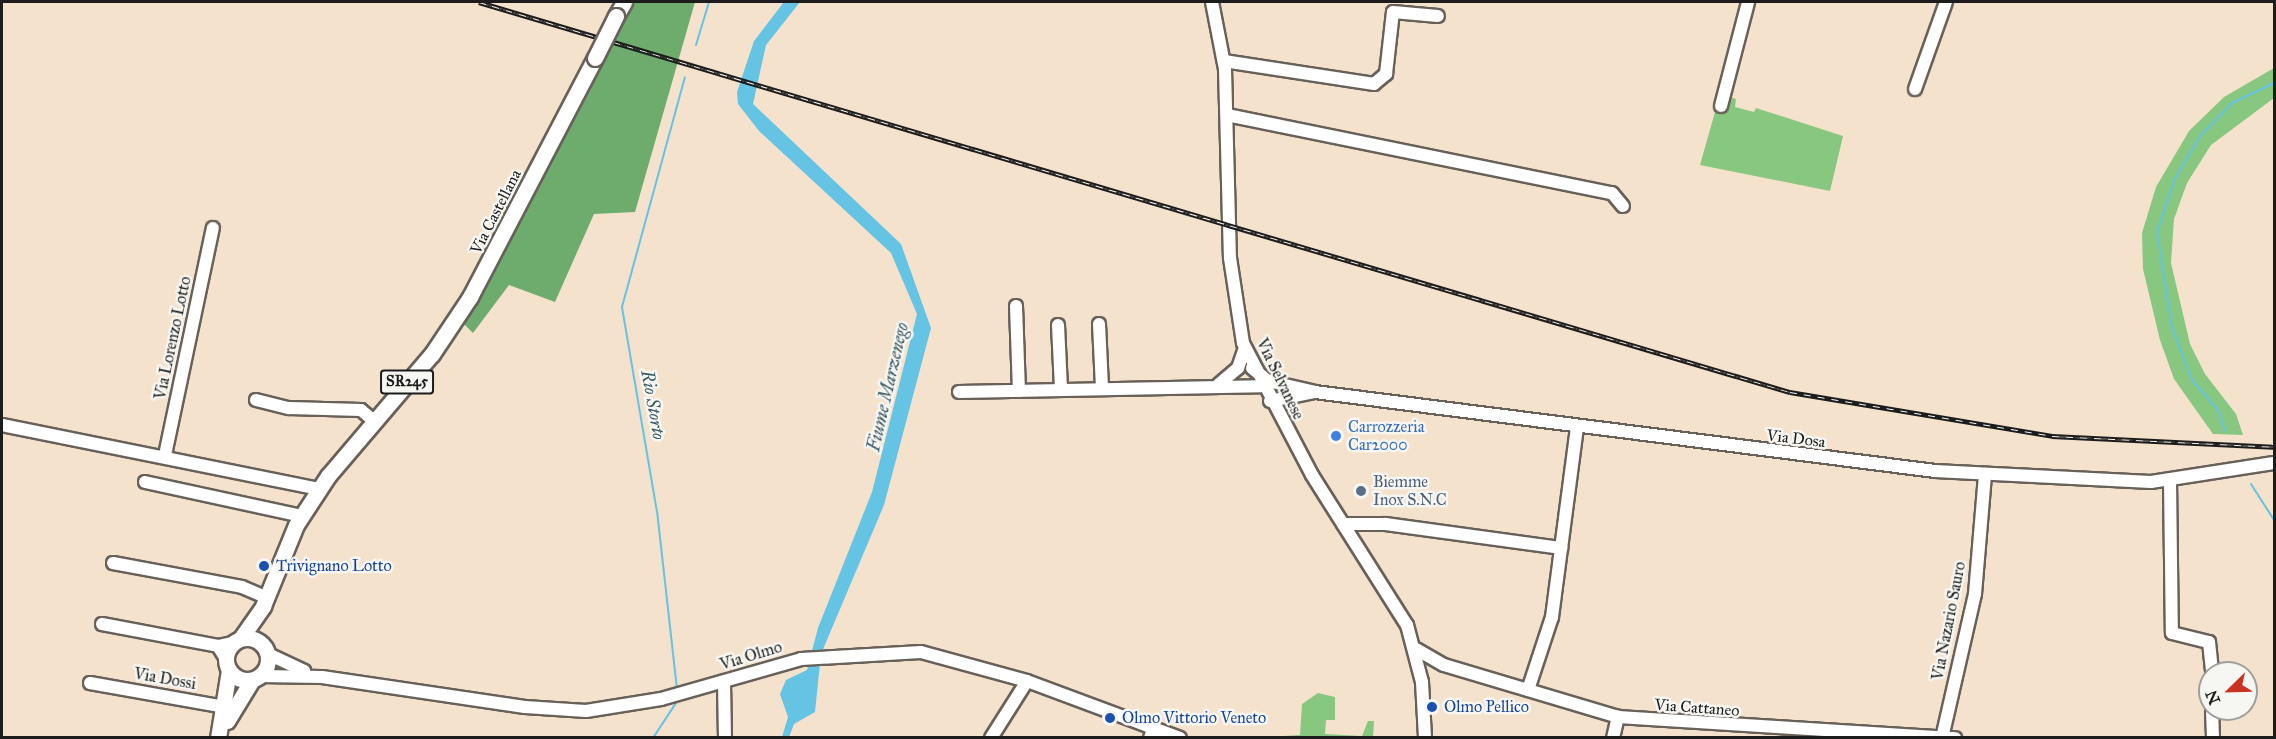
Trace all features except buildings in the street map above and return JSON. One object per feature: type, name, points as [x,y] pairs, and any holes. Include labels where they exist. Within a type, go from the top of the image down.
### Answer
[{"type":"main road","name":"Via Castellana","points":[[219,738],[229,708],[229,652],[264,601],[302,516],[373,420],[466,305],[624,2]]},
{"type":"main road","name":"Via Castellana","points":[[229,708],[256,678],[266,650],[264,601]]},
{"type":"main road","points":[[229,652],[266,650]]},
{"type":"main road","points":[[229,652],[256,678]]},
{"type":"street","name":"Via Selvanese","points":[[1212,2],[1224,61],[1230,258],[1245,348],[1252,368],[1283,424],[1343,524],[1402,615],[1417,656],[1422,682],[1425,738]]},
{"type":"street","points":[[1721,106],[1748,2]]},
{"type":"street","points":[[1915,89],[1946,2]]},
{"type":"street","points":[[1224,61],[1374,84],[1386,74],[1393,12],[1438,16]]},
{"type":"street","points":[[1227,115],[1612,193],[1623,206]]},
{"type":"street","name":"Via Lorenzo Lotto","points":[[165,455],[213,228]]},
{"type":"street","points":[[1016,306],[1019,391]]},
{"type":"street","points":[[1099,324],[1102,388]]},
{"type":"street","points":[[1058,325],[1061,390]]},
{"type":"street","points":[[1218,384],[1238,368],[1245,348]]},
{"type":"street","name":"Via Dosa","points":[[1252,368],[1264,379],[1315,392],[1577,428],[1985,474],[2170,480],[2274,463]]},
{"type":"street","points":[[959,392],[1218,384],[1261,386]]},
{"type":"street","points":[[1270,401],[1293,385]]},
{"type":"street","points":[[1270,401],[1296,399],[1315,392]]},
{"type":"street","points":[[1283,424],[1296,399]]},
{"type":"street","points":[[256,400],[288,408],[361,410],[373,420]]},
{"type":"street","points":[[2,425],[165,455],[320,489]]},
{"type":"street","points":[[1528,690],[1552,617],[1577,428]]},
{"type":"street","name":"Via Nazario Sauro","points":[[1942,737],[1975,594],[1985,474]]},
{"type":"street","points":[[2170,480],[2172,633],[2209,642],[2211,661]]},
{"type":"street","points":[[145,482],[302,516]]},
{"type":"street","points":[[1343,524],[1386,524],[1561,548]]},
{"type":"street","points":[[112,563],[243,587],[264,601]]},
{"type":"street","points":[[102,624],[229,652]]},
{"type":"street","points":[[266,650],[284,666],[322,677]]},
{"type":"street","name":"Via Olmo","points":[[322,677],[563,711],[661,699],[829,655],[921,652],[1028,681],[1152,732],[1180,738]]},
{"type":"street","name":"Via Cattaneo","points":[[1417,656],[1618,717],[1743,733],[1866,733],[1955,738]]},
{"type":"street","points":[[1422,682],[1444,665]]},
{"type":"street","points":[[256,678],[322,677]]},
{"type":"street","points":[[724,738],[728,680]]},
{"type":"street","points":[[991,738],[1028,681]]},
{"type":"street","name":"Via Dossi","points":[[90,683],[229,708]]},
{"type":"street","points":[[1613,738],[1618,717]]},
{"type":"street","points":[[2212,721],[2212,738]]},
{"type":"green space","points":[[633,2],[695,2],[635,212],[594,214],[555,302],[509,285],[473,333],[463,323]]},
{"type":"green space","points":[[2274,68],[2274,98],[2211,145],[2187,183],[2174,219],[2171,263],[2190,344],[2205,374],[2236,414],[2243,435],[2213,434],[2174,379],[2160,340],[2143,269],[2142,233],[2156,187],[2189,131],[2224,97]]},
{"type":"green space","points":[[1727,96],[1736,99],[1735,107],[1754,112],[1756,108],[1843,136],[1830,191],[1700,165],[1717,105]]},
{"type":"green space","points":[[1318,693],[1335,697],[1335,720],[1326,720],[1325,734],[1362,736],[1368,721],[1374,721],[1373,737],[1266,737],[1300,735],[1302,704]]},
{"type":"water","name":"Fiume Marzenego","points":[[784,2],[800,2],[766,45],[753,104],[901,244],[931,328],[884,505],[821,654],[815,712],[794,724],[789,737],[782,737],[788,717],[780,694],[786,680],[807,670],[818,628],[872,492],[917,314],[891,253],[759,131],[738,104],[737,92],[754,41]]},
{"type":"waterway","name":"Rio Storto","points":[[696,45],[709,2]]},
{"type":"waterway","name":"Rio Storto","points":[[677,689],[657,512],[622,307],[685,77]]},
{"type":"waterway","points":[[2225,431],[2218,410],[2192,380],[2172,328],[2157,232],[2175,178],[2201,135],[2232,103],[2274,83]]},
{"type":"waterway","points":[[2251,484],[2274,520]]},
{"type":"waterway","name":"Rio Storto","points":[[653,738],[678,700]]},
{"type":"railway","points":[[479,2],[1790,392],[2052,436],[2274,447]]},
{"type":"place","name":"Carrozzeria Car2000","points":[[1336,436]]},
{"type":"place","name":"Biemme Inox S.N.C","points":[[1361,491]]},
{"type":"place","name":"Trivignano Lotto","points":[[264,566]]},
{"type":"place","name":"Olmo Pellico","points":[[1432,707]]},
{"type":"place","name":"Olmo Vittorio Veneto","points":[[1110,718]]}]
